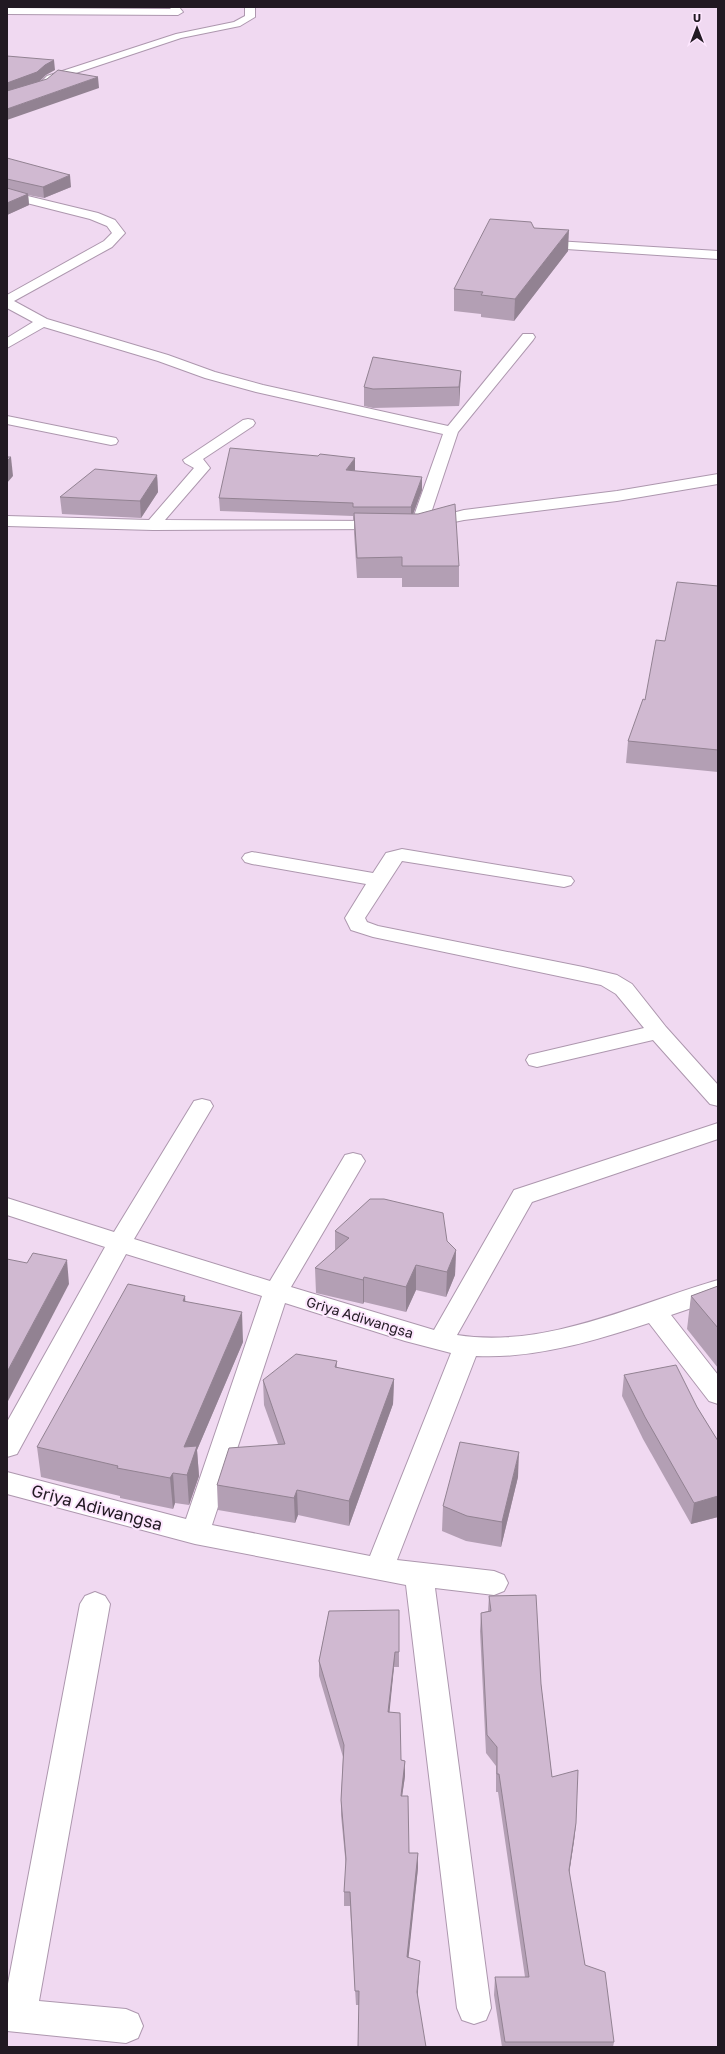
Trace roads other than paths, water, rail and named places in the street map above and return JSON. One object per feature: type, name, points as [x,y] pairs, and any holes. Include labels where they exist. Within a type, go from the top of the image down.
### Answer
[{"type":"street","points":[[10,10],[178,12],[174,7]]},
{"type":"street","points":[[7,98],[44,86],[51,78],[179,36],[237,24],[250,17],[250,7]]},
{"type":"street","points":[[7,194],[94,216],[111,224],[119,233],[108,244],[7,300]]},
{"type":"street","points":[[537,244],[718,255]]},
{"type":"street","points":[[7,303],[42,322],[261,390],[451,431]]},
{"type":"street","points":[[7,344],[42,322]]},
{"type":"street","points":[[418,527],[451,431],[528,337]]},
{"type":"street","points":[[7,420],[110,441]]},
{"type":"street","points":[[153,525],[202,468],[199,463],[190,460],[203,454],[248,423]]},
{"type":"street","points":[[7,521],[153,525],[418,527],[464,515],[617,496],[718,479]]},
{"type":"street","points":[[564,881],[402,855],[393,857],[355,918],[358,926],[373,931],[583,973],[609,980],[624,989],[658,1032],[718,1099]]},
{"type":"street","points":[[252,858],[378,880]]},
{"type":"street","points":[[537,1060],[658,1032]]},
{"type":"street","points":[[7,1447],[119,1244],[202,1106]]},
{"type":"street","points":[[379,1569],[454,1343],[513,1212],[524,1196],[543,1188],[718,1131]]},
{"type":"street","points":[[194,1533],[276,1292],[353,1161]]},
{"type":"street","name":"Griya Adiwangsa","points":[[7,1206],[119,1244],[276,1292],[454,1343],[483,1347],[570,1337],[655,1312],[718,1289]]},
{"type":"street","points":[[655,1312],[718,1394]]},
{"type":"street","name":"Griya Adiwangsa","points":[[7,1483],[194,1533],[379,1569],[494,1583]]},
{"type":"street","points":[[419,1575],[474,2008]]},
{"type":"street","points":[[95,1604],[13,2016],[126,2026]]}]
